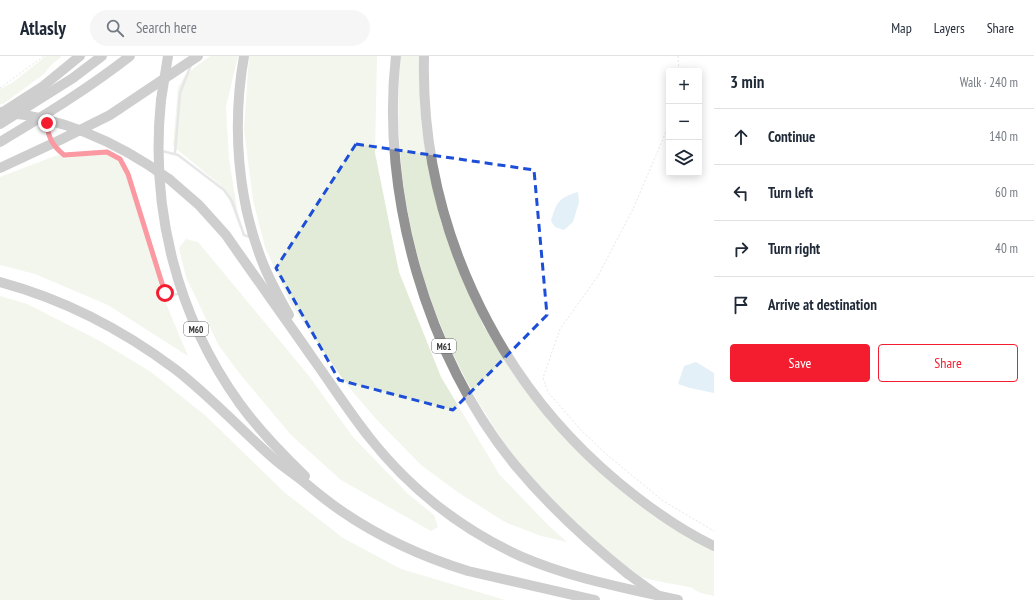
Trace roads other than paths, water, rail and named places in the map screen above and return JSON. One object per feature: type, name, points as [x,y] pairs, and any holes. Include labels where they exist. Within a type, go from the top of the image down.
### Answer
[{"type":"highway","points":[[0,113],[42,87],[80,56]]},
{"type":"highway","points":[[0,124],[73,78],[102,56]]},
{"type":"highway","points":[[0,142],[49,113],[95,83],[130,56]]},
{"type":"highway","name":"M60","points":[[168,56],[160,100],[158,150],[160,198],[169,250],[182,294],[206,350],[240,404],[262,432],[340,510]]},
{"type":"highway","points":[[244,56],[239,97],[239,151],[248,213],[264,265],[274,287],[308,350]]},
{"type":"highway","name":"M61","points":[[396,56],[393,111],[394,143],[402,208],[408,240],[427,304],[460,379],[478,411],[515,464],[563,517],[582,536],[628,574],[664,600]]},
{"type":"highway","points":[[424,56],[424,91],[427,122],[434,175],[442,207],[449,233],[468,282],[501,345],[526,384],[546,410],[605,471],[644,503],[714,546]]},
{"type":"highway","points":[[0,168],[110,115],[196,58]]},
{"type":"highway","points":[[0,113],[53,121],[93,135],[130,153],[169,179],[200,205],[226,235],[368,436],[386,458],[406,478],[424,495],[458,521],[505,548],[550,567],[608,584],[678,600]]},
{"type":"highway","points":[[0,282],[45,297],[87,315],[153,354],[175,369],[199,389],[274,459],[340,510],[396,543],[447,564],[498,578],[595,600]]},
{"type":"lane","points":[[175,154],[180,92],[196,58]]},
{"type":"lane","points":[[49,113],[47,130],[52,144],[64,155],[107,152],[120,159],[128,174],[165,293],[170,295],[182,294]]},
{"type":"lane","points":[[158,150],[178,155],[224,190],[232,202],[244,235],[255,238]]},
{"type":"water","points":[[578,192],[579,202],[573,222],[564,230],[555,227],[551,221],[557,205],[566,196]]},
{"type":"water","points":[[696,362],[714,373],[714,393],[678,384],[684,366]]}]
